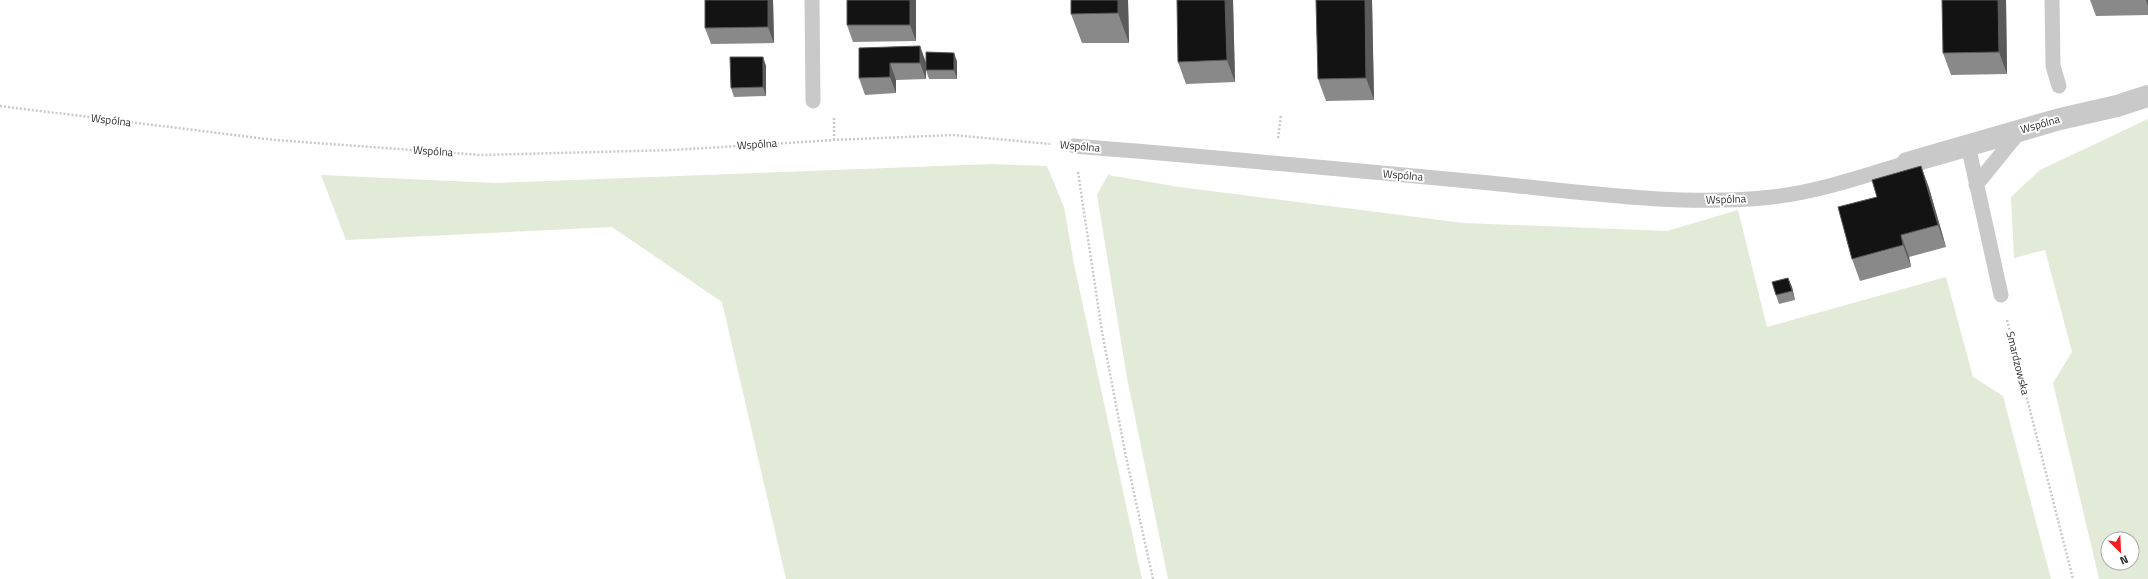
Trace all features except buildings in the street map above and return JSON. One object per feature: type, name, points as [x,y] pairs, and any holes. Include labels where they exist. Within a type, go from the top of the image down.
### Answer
[{"type":"street","name":"Wspólna","points":[[1907,163],[2020,130],[2148,96]]},
{"type":"lane","points":[[812,0],[814,102]]},
{"type":"lane","points":[[2052,0],[2053,66],[2059,86]]},
{"type":"lane","points":[[1976,185],[2020,130]]},
{"type":"lane","points":[[1968,145],[2001,294]]},
{"type":"lane","name":"Wspólna","points":[[1074,146],[1283,163],[1562,190],[1714,200],[1772,197],[1807,192],[1907,163]]},
{"type":"path","name":"Wspólna","points":[[0,106],[275,140],[481,155],[673,150],[834,140],[953,135],[1074,146]]},
{"type":"path","points":[[1280,124],[1281,114]]},
{"type":"path","points":[[834,121],[834,140]]},
{"type":"path","points":[[1074,146],[1102,332],[1126,457],[1153,579]]},
{"type":"path","name":"Smardzowska","points":[[2001,294],[2072,579]]},
{"type":"green space","points":[[2148,119],[2148,579],[2099,579],[2053,383],[2072,352],[2045,250],[2014,258],[2011,197],[2040,170]]},
{"type":"green space","points":[[992,164],[1047,166],[1064,207],[1074,264],[1142,579],[786,579],[722,302],[612,227],[346,240],[321,175],[495,183]]},
{"type":"green space","points":[[1108,175],[1179,187],[1464,223],[1667,231],[1738,210],[1767,327],[1946,277],[1973,377],[2003,396],[2051,579],[1168,579],[1127,378],[1097,195]]}]
